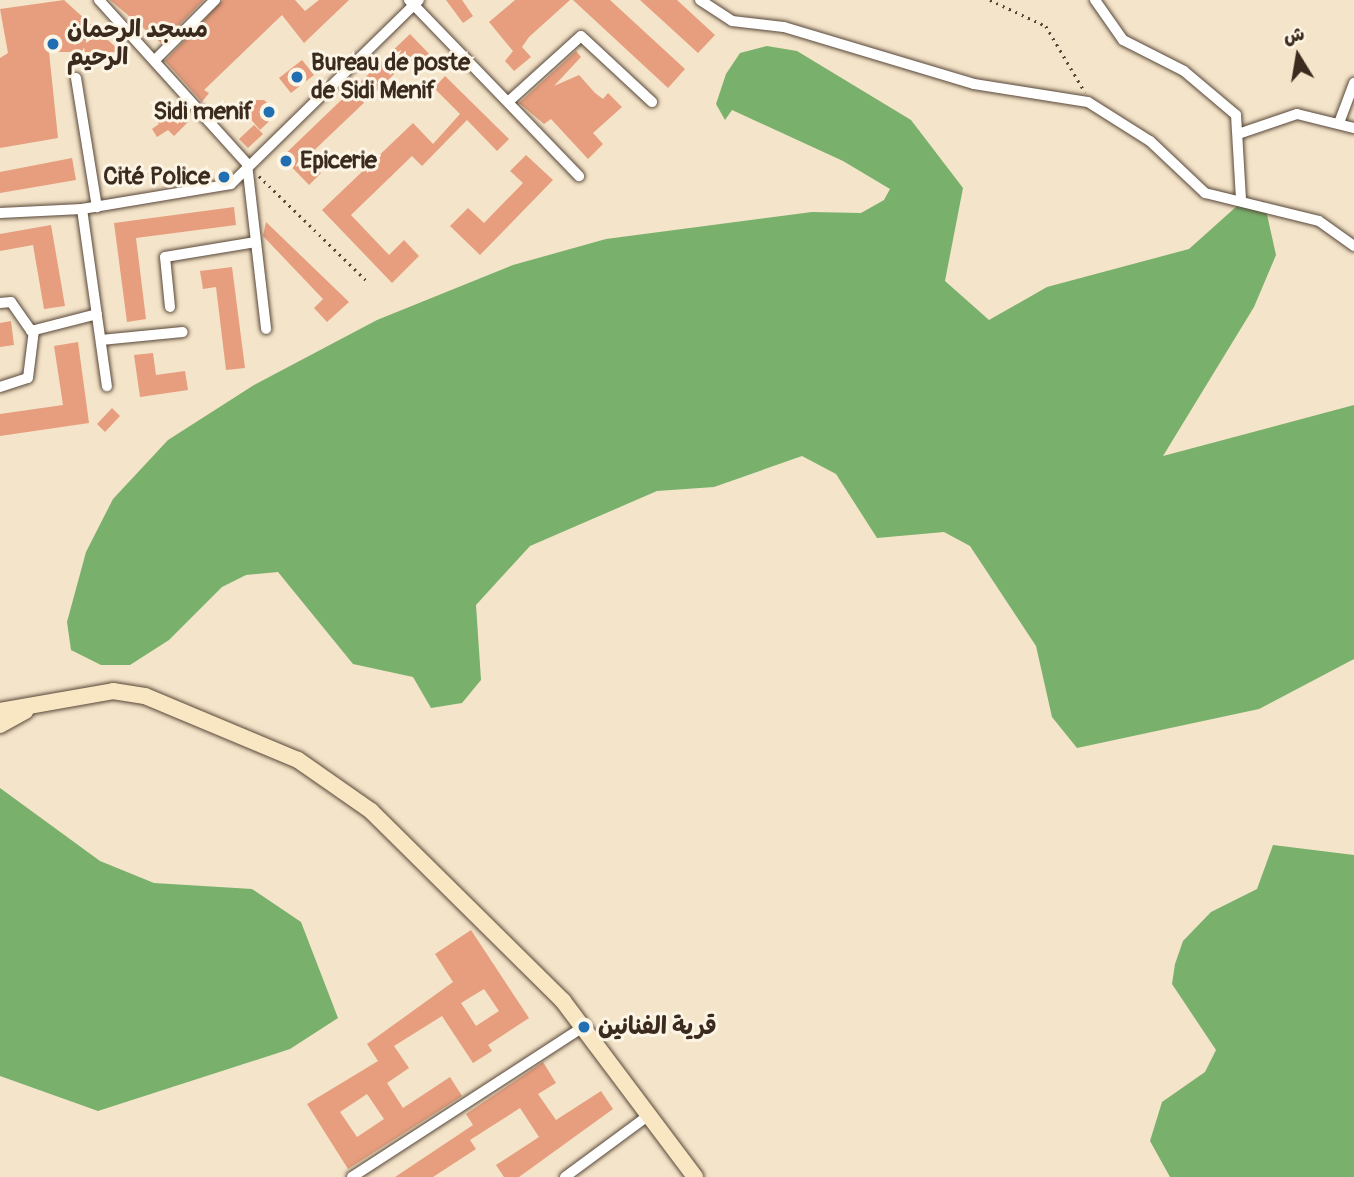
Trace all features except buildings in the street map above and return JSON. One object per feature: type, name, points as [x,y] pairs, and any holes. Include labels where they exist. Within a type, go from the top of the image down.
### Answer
[{"type":"main road","points":[[0,711],[113,691],[145,696],[298,760],[371,810],[583,1027],[695,1177]]},
{"type":"main road","points":[[0,725],[51,702]]},
{"type":"street","points":[[155,60],[215,0]]},
{"type":"street","points":[[700,0],[732,21],[784,27],[974,84],[1088,102],[1150,141],[1205,193],[1241,198],[1319,221],[1354,246]]},
{"type":"street","points":[[1095,0],[1123,40],[1184,71],[1236,115],[1241,133],[1241,198]]},
{"type":"street","points":[[106,2],[247,164],[266,329]]},
{"type":"street","points":[[0,212],[82,209],[209,192],[231,184],[247,164],[414,2],[579,176]]},
{"type":"street","points":[[508,102],[582,36],[652,102]]},
{"type":"street","points":[[76,78],[97,207]]},
{"type":"street","points":[[1339,123],[1354,83]]},
{"type":"street","points":[[1241,133],[1297,114],[1354,128]]},
{"type":"street","points":[[82,209],[107,386]]},
{"type":"street","points":[[170,307],[165,257],[256,242]]},
{"type":"street","points":[[0,303],[10,302],[34,330],[28,378],[0,387]]},
{"type":"street","points":[[34,330],[97,314]]},
{"type":"street","points":[[101,340],[183,332]]},
{"type":"street","points":[[352,1177],[583,1027]]},
{"type":"street","points":[[565,1177],[649,1115]]},
{"type":"path","points":[[990,0],[1046,26],[1081,75],[1088,102]]},
{"type":"path","points":[[247,164],[369,283]]},
{"type":"green space","points":[[767,46],[797,51],[911,120],[963,188],[945,281],[989,320],[1047,287],[1189,249],[1237,206],[1264,201],[1276,255],[1254,307],[1163,456],[1354,405],[1354,659],[1259,709],[1077,748],[1052,717],[1036,646],[970,546],[944,532],[877,538],[836,474],[802,456],[714,487],[657,491],[530,546],[476,605],[481,680],[462,703],[431,708],[413,677],[353,664],[278,572],[246,575],[222,587],[169,640],[130,665],[101,665],[71,650],[67,622],[86,552],[113,499],[168,440],[254,385],[377,320],[513,265],[606,239],[812,212],[861,213],[884,200],[890,189],[843,161],[732,110],[725,120],[716,104],[726,74],[740,53]]},
{"type":"green space","points":[[0,788],[100,861],[154,883],[252,889],[301,922],[338,1018],[290,1049],[98,1111],[0,1076]]},
{"type":"green space","points":[[1273,845],[1354,855],[1354,1177],[1170,1177],[1150,1141],[1162,1102],[1205,1072],[1216,1050],[1172,984],[1175,964],[1183,941],[1211,912],[1257,889]]},
{"type":"place","name":"مسجد الرحمان الرحيم","points":[[53,44]]},
{"type":"place","name":"Bureau de poste de Sidi Menif","points":[[297,77]]},
{"type":"place","name":"Sidi menif","points":[[269,112]]},
{"type":"place","name":"Epicerie","points":[[286,161]]},
{"type":"place","name":"Cité Police","points":[[224,177]]},
{"type":"place","name":"قرية الفنانين","points":[[584,1027]]}]
